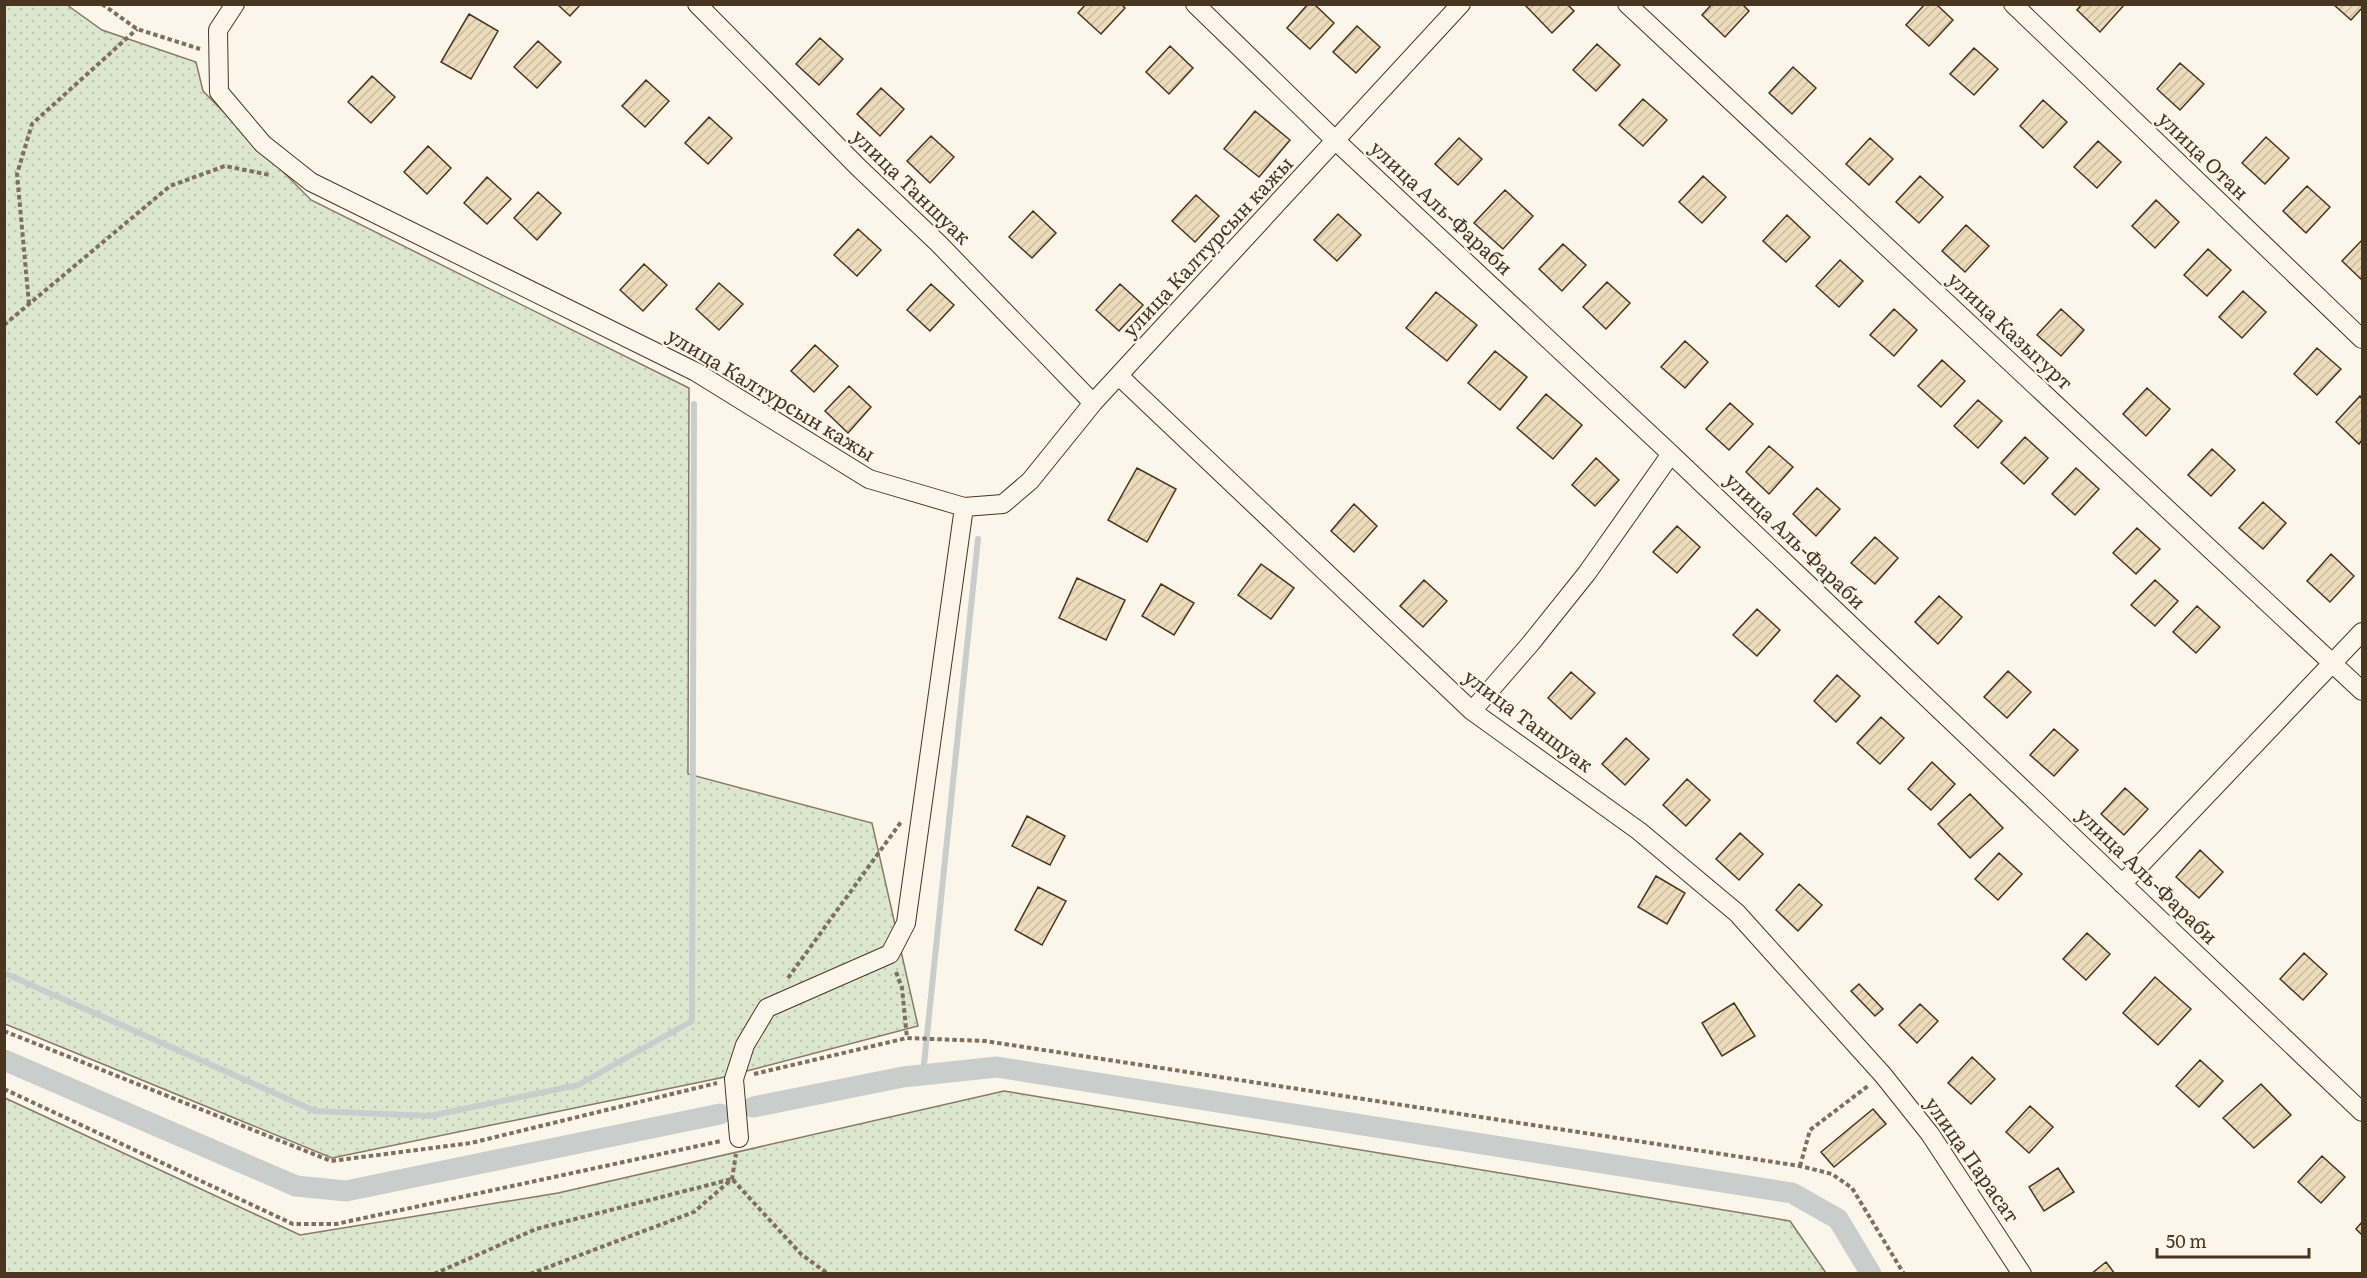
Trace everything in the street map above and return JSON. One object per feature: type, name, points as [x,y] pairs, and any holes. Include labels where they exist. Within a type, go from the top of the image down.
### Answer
[{"type":"street","name":"улица Калтурсын кажы","points":[[235,4],[218,30],[219,92],[263,144],[311,182],[696,372],[869,479],[964,507],[1003,504],[1030,481],[1093,403],[1461,4]]},
{"type":"street","name":"улица Таншуак","points":[[697,4],[858,167],[939,244],[1093,403]]},
{"type":"street","name":"улица Аль-Фараби","points":[[1195,4],[1336,141],[1671,454],[2362,1112]]},
{"type":"street","name":"улица Казыгурт","points":[[1627,4],[2362,692]]},
{"type":"street","name":"улица Отан","points":[[2013,4],[2362,339]]},
{"type":"street","name":"улица Таншуак","points":[[1119,376],[1472,711],[1639,831],[1737,913],[1883,1075]]},
{"type":"street","points":[[1472,711],[1587,573],[1671,454]]},
{"type":"street","points":[[739,1138],[734,1079],[745,1045],[767,1008],[890,954],[906,923],[964,507]]},
{"type":"street","points":[[2122,884],[2362,632]]},
{"type":"street","name":"улица Парасат","points":[[1883,1075],[1930,1134],[2022,1274]]},
{"type":"path","points":[[102,4],[137,29],[218,55]]},
{"type":"path","points":[[29,304],[17,174],[32,124],[137,29]]},
{"type":"path","points":[[4,326],[170,186],[225,166],[279,176]]},
{"type":"path","points":[[787,979],[897,824],[922,810]]},
{"type":"path","points":[[890,954],[902,988],[907,1038]]},
{"type":"path","points":[[4,1031],[331,1161],[471,1143],[907,1038],[985,1041],[1800,1166],[1832,1174],[1852,1188],[1904,1274]]},
{"type":"path","points":[[1800,1166],[1810,1130],[1883,1075]]},
{"type":"path","points":[[4,1089],[293,1224],[336,1224],[739,1138],[732,1179],[694,1212],[530,1274]]},
{"type":"path","points":[[434,1274],[536,1228],[732,1179]]},
{"type":"path","points":[[732,1179],[801,1254],[828,1274]]},
{"type":"green space","points":[[4,5],[67,5],[102,30],[196,62],[203,91],[311,200],[689,388],[688,774],[872,823],[918,1026],[720,1078],[332,1158],[5,1024]]},
{"type":"green space","points":[[1004,1091],[1790,1221],[1826,1273],[5,1273],[5,1098],[300,1235],[558,1193]]},
{"type":"building","points":[[557,4],[581,4],[570,16]]},
{"type":"building","points":[[1086,4],[1121,4],[1125,8],[1101,34],[1078,13]]},
{"type":"building","points":[[1308,4],[1314,4],[1334,23],[1310,49],[1287,28]]},
{"type":"building","points":[[1524,4],[1567,4],[1574,11],[1552,33]]},
{"type":"building","points":[[1712,4],[1742,4],[1749,11],[1725,37],[1702,15]]},
{"type":"building","points":[[1925,4],[1936,4],[1953,20],[1929,46],[1906,25]]},
{"type":"building","points":[[2082,4],[2124,5],[2100,32],[2077,10]]},
{"type":"building","points":[[2333,4],[2362,4],[2362,8],[2351,20]]},
{"type":"building","points":[[469,14],[498,31],[471,79],[441,62]]},
{"type":"building","points":[[1357,26],[1380,47],[1356,73],[1333,52]]},
{"type":"building","points":[[820,38],[843,59],[819,85],[796,64]]},
{"type":"building","points":[[538,41],[561,62],[537,88],[514,67]]},
{"type":"building","points":[[1597,44],[1620,65],[1596,91],[1573,70]]},
{"type":"building","points":[[1170,46],[1193,68],[1169,94],[1146,72]]},
{"type":"building","points":[[1974,48],[1998,69],[1974,95],[1950,74]]},
{"type":"building","points":[[2180,63],[2204,84],[2180,110],[2157,89]]},
{"type":"building","points":[[1793,67],[1816,88],[1792,114],[1769,93]]},
{"type":"building","points":[[372,76],[395,97],[371,123],[348,102]]},
{"type":"building","points":[[646,80],[669,101],[645,127],[622,106]]},
{"type":"building","points":[[881,88],[904,109],[880,136],[857,114]]},
{"type":"building","points":[[1643,99],[1667,120],[1643,146],[1619,125]]},
{"type":"building","points":[[2043,100],[2067,122],[2043,148],[2020,126]]},
{"type":"building","points":[[1255,111],[1290,140],[1259,177],[1224,149]]},
{"type":"building","points":[[709,117],[732,138],[708,164],[685,143]]},
{"type":"building","points":[[931,136],[954,157],[930,183],[907,161]]},
{"type":"building","points":[[2266,137],[2289,158],[2265,184],[2242,163]]},
{"type":"building","points":[[1459,138],[1482,159],[1458,185],[1435,164]]},
{"type":"building","points":[[1870,138],[1893,159],[1869,185],[1846,164]]},
{"type":"building","points":[[2098,141],[2121,162],[2097,188],[2074,167]]},
{"type":"building","points":[[428,146],[451,168],[427,194],[404,172]]},
{"type":"building","points":[[1703,176],[1726,197],[1702,223],[1679,202]]},
{"type":"building","points":[[1920,176],[1943,197],[1919,223],[1896,202]]},
{"type":"building","points":[[487,177],[511,199],[487,224],[464,203]]},
{"type":"building","points":[[2307,186],[2330,207],[2306,233],[2283,211]]},
{"type":"building","points":[[1505,190],[1533,216],[1503,249],[1474,223]]},
{"type":"building","points":[[538,192],[561,213],[537,240],[514,218]]},
{"type":"building","points":[[1196,195],[1219,216],[1195,242],[1172,221]]},
{"type":"building","points":[[2156,200],[2179,222],[2155,248],[2132,226]]},
{"type":"building","points":[[1033,211],[1056,233],[1032,258],[1009,237]]},
{"type":"building","points":[[1338,214],[1361,235],[1337,261],[1314,240]]},
{"type":"building","points":[[1787,215],[1810,237],[1786,262],[1763,241]]},
{"type":"building","points":[[1966,225],[1989,246],[1965,272],[1942,251]]},
{"type":"building","points":[[858,229],[881,250],[857,276],[834,255]]},
{"type":"building","points":[[2362,240],[2362,280],[2342,261]]},
{"type":"building","points":[[1563,244],[1586,265],[1562,291],[1539,269]]},
{"type":"building","points":[[2208,249],[2231,270],[2207,296],[2184,275]]},
{"type":"building","points":[[1840,260],[1863,281],[1839,307],[1816,286]]},
{"type":"building","points":[[644,264],[667,285],[643,311],[620,290]]},
{"type":"building","points":[[1607,282],[1630,303],[1606,329],[1583,307]]},
{"type":"building","points":[[719,283],[743,304],[719,330],[696,309]]},
{"type":"building","points":[[931,284],[954,305],[930,331],[907,310]]},
{"type":"building","points":[[1120,284],[1143,305],[1119,331],[1096,310]]},
{"type":"building","points":[[2243,291],[2266,312],[2242,338],[2219,317]]},
{"type":"building","points":[[1436,292],[1477,325],[1447,361],[1406,328]]},
{"type":"building","points":[[1894,309],[1917,330],[1894,356],[1870,335]]},
{"type":"building","points":[[2061,309],[2084,330],[2061,356],[2037,335]]},
{"type":"building","points":[[1685,341],[1708,362],[1685,388],[1661,367]]},
{"type":"building","points":[[815,345],[838,366],[814,392],[791,371]]},
{"type":"building","points":[[2317,348],[2341,369],[2317,395],[2294,374]]},
{"type":"building","points":[[1495,351],[1527,377],[1500,410],[1468,383]]},
{"type":"building","points":[[1942,360],[1965,381],[1941,407],[1918,386]]},
{"type":"building","points":[[849,386],[871,407],[848,433],[825,411]]},
{"type":"building","points":[[2147,388],[2170,409],[2146,436],[2123,414]]},
{"type":"building","points":[[1546,394],[1582,425],[1553,459],[1517,428]]},
{"type":"building","points":[[2360,396],[2362,399],[2362,440],[2359,444],[2336,422]]},
{"type":"building","points":[[1978,400],[2002,421],[1978,448],[1954,426]]},
{"type":"building","points":[[1730,403],[1753,424],[1729,450],[1706,429]]},
{"type":"building","points":[[2025,437],[2048,458],[2024,484],[2001,463]]},
{"type":"building","points":[[1769,446],[1793,467],[1769,494],[1746,472]]},
{"type":"building","points":[[2212,449],[2235,470],[2211,496],[2188,475]]},
{"type":"building","points":[[1596,458],[1619,480],[1595,506],[1572,485]]},
{"type":"building","points":[[1137,468],[1176,489],[1147,542],[1108,520]]},
{"type":"building","points":[[2076,468],[2099,489],[2075,515],[2052,494]]},
{"type":"building","points":[[1817,488],[1840,509],[1816,536],[1793,514]]},
{"type":"building","points":[[2263,502],[2286,523],[2263,549],[2239,528]]},
{"type":"building","points":[[1354,504],[1377,526],[1354,552],[1331,531]]},
{"type":"building","points":[[1677,526],[1700,547],[1677,573],[1653,552]]},
{"type":"building","points":[[2137,528],[2160,549],[2136,574],[2113,553]]},
{"type":"building","points":[[1875,537],[1898,558],[1875,584],[1851,563]]},
{"type":"building","points":[[2331,554],[2354,576],[2330,602],[2307,581]]},
{"type":"building","points":[[1261,564],[1294,588],[1271,619],[1238,595]]},
{"type":"building","points":[[1077,578],[1125,600],[1106,640],[1059,618]]},
{"type":"building","points":[[1424,580],[1447,601],[1423,627],[1400,606]]},
{"type":"building","points":[[2155,580],[2178,601],[2155,626],[2131,605]]},
{"type":"building","points":[[1161,584],[1194,603],[1174,635],[1142,616]]},
{"type":"building","points":[[1939,596],[1962,617],[1938,644],[1915,622]]},
{"type":"building","points":[[2197,606],[2220,627],[2196,653],[2173,632]]},
{"type":"building","points":[[1757,609],[1780,630],[1757,656],[1733,635]]},
{"type":"building","points":[[2008,671],[2031,692],[2007,718],[1984,697]]},
{"type":"building","points":[[1571,672],[1595,693],[1571,719],[1548,698]]},
{"type":"building","points":[[1837,675],[1860,696],[1836,722],[1814,701]]},
{"type":"building","points":[[1881,717],[1904,738],[1880,764],[1857,743]]},
{"type":"building","points":[[2054,729],[2078,750],[2054,776],[2030,755]]},
{"type":"building","points":[[1626,738],[1649,759],[1625,785],[1602,764]]},
{"type":"building","points":[[1932,762],[1955,784],[1931,810],[1908,789]]},
{"type":"building","points":[[1687,779],[1710,800],[1686,826],[1663,805]]},
{"type":"building","points":[[2125,788],[2148,809],[2124,835],[2101,814]]},
{"type":"building","points":[[1970,794],[2003,828],[1970,858],[1938,824]]},
{"type":"building","points":[[1027,816],[1065,836],[1050,865],[1012,846]]},
{"type":"building","points":[[1740,833],[1763,854],[1739,880],[1716,859]]},
{"type":"building","points":[[2200,850],[2223,872],[2199,898],[2176,877]]},
{"type":"building","points":[[1999,853],[2022,874],[1998,900],[1975,879]]},
{"type":"building","points":[[1656,876],[1685,893],[1667,924],[1638,907]]},
{"type":"building","points":[[1799,884],[1822,905],[1798,931],[1776,910]]},
{"type":"building","points":[[1038,887],[1066,901],[1042,945],[1015,930]]},
{"type":"building","points":[[2087,933],[2110,954],[2086,980],[2063,959]]},
{"type":"building","points":[[2304,953],[2327,974],[2303,1000],[2280,979]]},
{"type":"building","points":[[2155,977],[2191,1009],[2158,1045],[2123,1013]]},
{"type":"building","points":[[1859,984],[1883,1009],[1875,1016],[1851,991]]},
{"type":"building","points":[[1734,1003],[1755,1036],[1722,1056],[1702,1023]]},
{"type":"building","points":[[1920,1004],[1938,1021],[1917,1043],[1899,1025]]},
{"type":"building","points":[[1972,1057],[1995,1079],[1971,1104],[1948,1083]]},
{"type":"building","points":[[2200,1060],[2223,1081],[2199,1107],[2176,1086]]},
{"type":"building","points":[[2261,1084],[2291,1115],[2254,1148],[2223,1118]]},
{"type":"building","points":[[2030,1106],[2053,1127],[2029,1153],[2006,1132]]},
{"type":"building","points":[[1873,1109],[1886,1124],[1834,1167],[1821,1152]]},
{"type":"building","points":[[2322,1156],[2345,1177],[2321,1203],[2298,1182]]},
{"type":"building","points":[[2058,1168],[2074,1192],[2044,1211],[2029,1187]]},
{"type":"building","points":[[2362,1222],[2362,1235],[2356,1229]]},
{"type":"building","points":[[2106,1262],[2115,1274],[2091,1274]]},
{"type":"waterway","points":[[4,973],[315,1111],[430,1116],[578,1085],[692,1021],[694,404]]},
{"type":"waterway","points":[[923,1074],[978,539]]},
{"type":"waterway","points":[[4,1060],[296,1186],[346,1191],[720,1114]]},
{"type":"waterway","points":[[753,1107],[903,1077],[997,1067],[1792,1193],[1838,1219],[1871,1274]]}]
